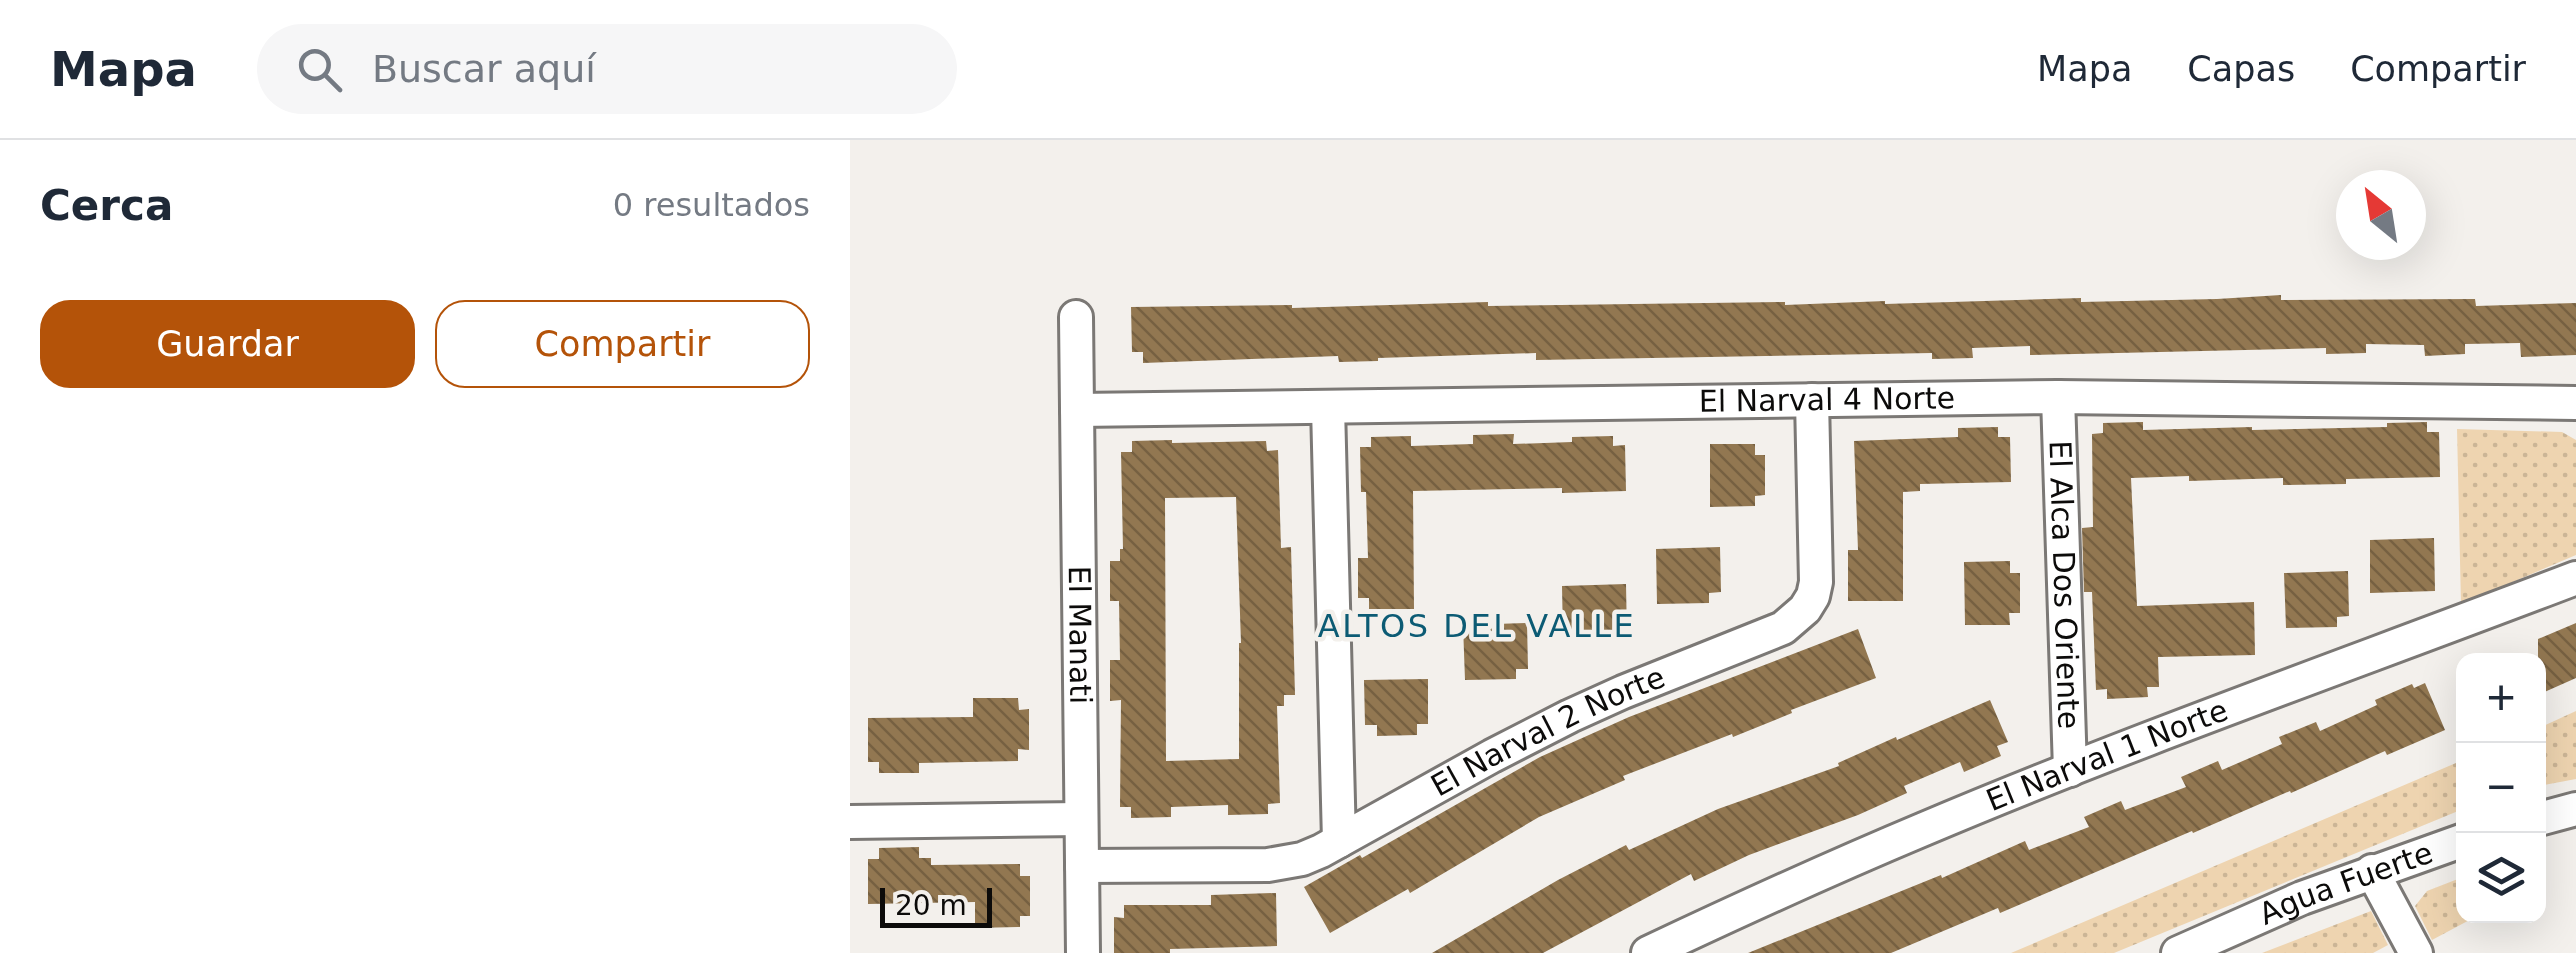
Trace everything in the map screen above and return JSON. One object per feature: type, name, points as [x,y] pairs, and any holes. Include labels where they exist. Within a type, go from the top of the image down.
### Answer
[{"type":"street","name":"El Manati","points":[[1076,317],[1083,953]]},
{"type":"street","name":"El Narval 4 Norte","points":[[1077,410],[2058,397],[2576,404]]},
{"type":"street","name":"El Alca Dos Oriente","points":[[2058,397],[2070,770]]},
{"type":"street","name":"El Narval 2 Norte","points":[[1082,866],[1268,865],[1302,858],[1339,842],[1570,716],[1783,628],[1795,620],[1813,596],[1816,582],[1812,400]]},
{"type":"street","points":[[1328,406],[1339,842]]},
{"type":"street","name":"El Narval 1 Norte","points":[[1648,953],[1926,828],[2576,578]]},
{"type":"street","points":[[2546,816],[2576,809]]},
{"type":"street","points":[[850,822],[1081,820]]},
{"type":"street","name":"Agua Fuerte","points":[[2178,953],[2302,898],[2456,843]]},
{"type":"street","points":[[2372,871],[2416,953]]},
{"type":"shaded area","points":[[2457,429],[2562,432],[2576,440],[2576,555],[2461,604]]},
{"type":"shaded area","points":[[2576,711],[2576,779],[2546,785],[2546,725]]},
{"type":"shaded area","points":[[2456,763],[2456,812],[2114,953],[2011,953]]},
{"type":"shaded area","points":[[2456,880],[2456,923],[2464,923],[2432,940],[2415,906],[2427,891]]},
{"type":"shaded area","points":[[2371,911],[2388,945],[2373,953],[2262,953]]},
{"type":"building","points":[[2281,295],[2281,300],[2475,299],[2476,306],[2576,303],[2576,355],[2521,357],[2520,343],[2465,344],[2465,354],[2425,356],[2424,345],[2366,344],[2366,353],[2326,354],[2326,348],[2030,355],[2030,346],[1972,348],[1973,358],[1932,359],[1932,353],[1536,360],[1536,353],[1339,362],[1338,356],[1143,363],[1143,352],[1132,352],[1131,307],[1292,308],[1488,302],[1488,306],[1785,305],[2081,298],[2081,302]]},
{"type":"building","points":[[2143,422],[2143,430],[2252,430],[2387,427],[2387,423],[2427,422],[2427,432],[2439,432],[2440,477],[2283,485],[2283,478],[2131,478],[2137,606],[2254,602],[2255,655],[2158,657],[2159,687],[2147,687],[2148,697],[2107,699],[2107,689],[2096,690],[2092,592],[2084,592],[2082,528],[2093,527],[2092,434],[2103,433],[2103,423]]},
{"type":"building","points":[[1998,427],[1998,437],[2010,437],[2011,482],[1920,484],[1920,491],[1903,492],[1903,601],[1848,601],[1848,550],[1858,550],[1854,441],[1958,437],[1958,428]]},
{"type":"building","points":[[1514,434],[1513,444],[1613,436],[1613,446],[1625,445],[1626,491],[1413,491],[1414,609],[1369,609],[1369,598],[1358,598],[1358,558],[1368,558],[1360,447],[1371,447],[1371,437],[1411,436],[1411,446],[1473,444],[1473,435]]},
{"type":"building","points":[[1132,441],[1266,441],[1267,451],[1278,450],[1281,548],[1291,547],[1295,695],[1284,695],[1284,706],[1277,706],[1280,803],[1268,804],[1268,814],[1228,815],[1228,805],[1171,807],[1171,817],[1131,818],[1131,807],[1120,807],[1121,700],[1110,701],[1110,660],[1120,660],[1119,601],[1110,601],[1110,561],[1120,561],[1123,549],[1121,452],[1132,452]],"holes":[[[1236,497],[1241,643],[1239,759],[1166,761],[1165,498]]]},
{"type":"building","points":[[1710,444],[1755,444],[1755,455],[1765,455],[1765,495],[1755,496],[1755,506],[1710,507]]},
{"type":"building","points":[[2434,538],[2435,591],[2370,593],[2370,540]]},
{"type":"building","points":[[1720,547],[1721,592],[1709,593],[1709,603],[1657,604],[1656,549]]},
{"type":"building","points":[[2010,561],[2010,573],[2020,573],[2020,613],[2009,613],[2010,625],[1965,625],[1964,562]]},
{"type":"building","points":[[2348,571],[2349,616],[2337,617],[2337,627],[2286,628],[2284,573]]},
{"type":"building","points":[[1626,584],[1627,637],[1563,638],[1562,586]]},
{"type":"building","points":[[1527,623],[1528,669],[1516,669],[1516,679],[1465,680],[1463,625]]},
{"type":"building","points":[[2576,623],[2576,678],[2546,691],[2546,653],[2538,653],[2538,639]]},
{"type":"building","points":[[1858,629],[1876,678],[1733,737],[1732,734],[1623,776],[1625,780],[1539,817],[1410,893],[1408,889],[1330,933],[1304,887],[1540,757],[1629,717]]},
{"type":"building","points":[[1428,679],[1428,724],[1417,724],[1417,735],[1377,736],[1377,725],[1365,725],[1364,680]]},
{"type":"building","points":[[2425,683],[2445,730],[2387,755],[2385,751],[2000,913],[1998,908],[1891,953],[1748,953],[1941,875],[1942,878],[2025,841],[2029,850],[2089,827],[2084,817],[2121,801],[2125,810],[2186,787],[2181,777],[2218,761],[2222,770],[2282,744],[2279,737],[2316,722],[2320,731],[2377,705],[2375,700],[2412,684],[2414,688]]},
{"type":"building","points":[[973,698],[1018,698],[1019,710],[1029,709],[1029,750],[1018,749],[1018,761],[919,763],[919,773],[879,773],[879,762],[868,762],[868,718],[973,717]]},
{"type":"building","points":[[1990,700],[2008,742],[1997,746],[2001,756],[1964,772],[1960,762],[1904,786],[1907,793],[1858,815],[1749,855],[1694,881],[1691,874],[1543,953],[1432,953],[1626,845],[1629,850],[1718,809],[1839,766],[1838,763],[1896,737],[1897,740]]},
{"type":"building","points":[[919,847],[919,858],[931,858],[931,865],[1020,864],[1020,876],[1030,876],[1030,916],[1020,916],[1020,927],[975,928],[975,902],[868,904],[868,859],[879,859],[879,848]]},
{"type":"building","points":[[1276,893],[1277,946],[1114,953],[1114,917],[1124,918],[1124,905],[1211,905],[1211,895]]},
{"type":"district","name":"ALTOS DEL VALLE","points":[[1477,626]]}]
